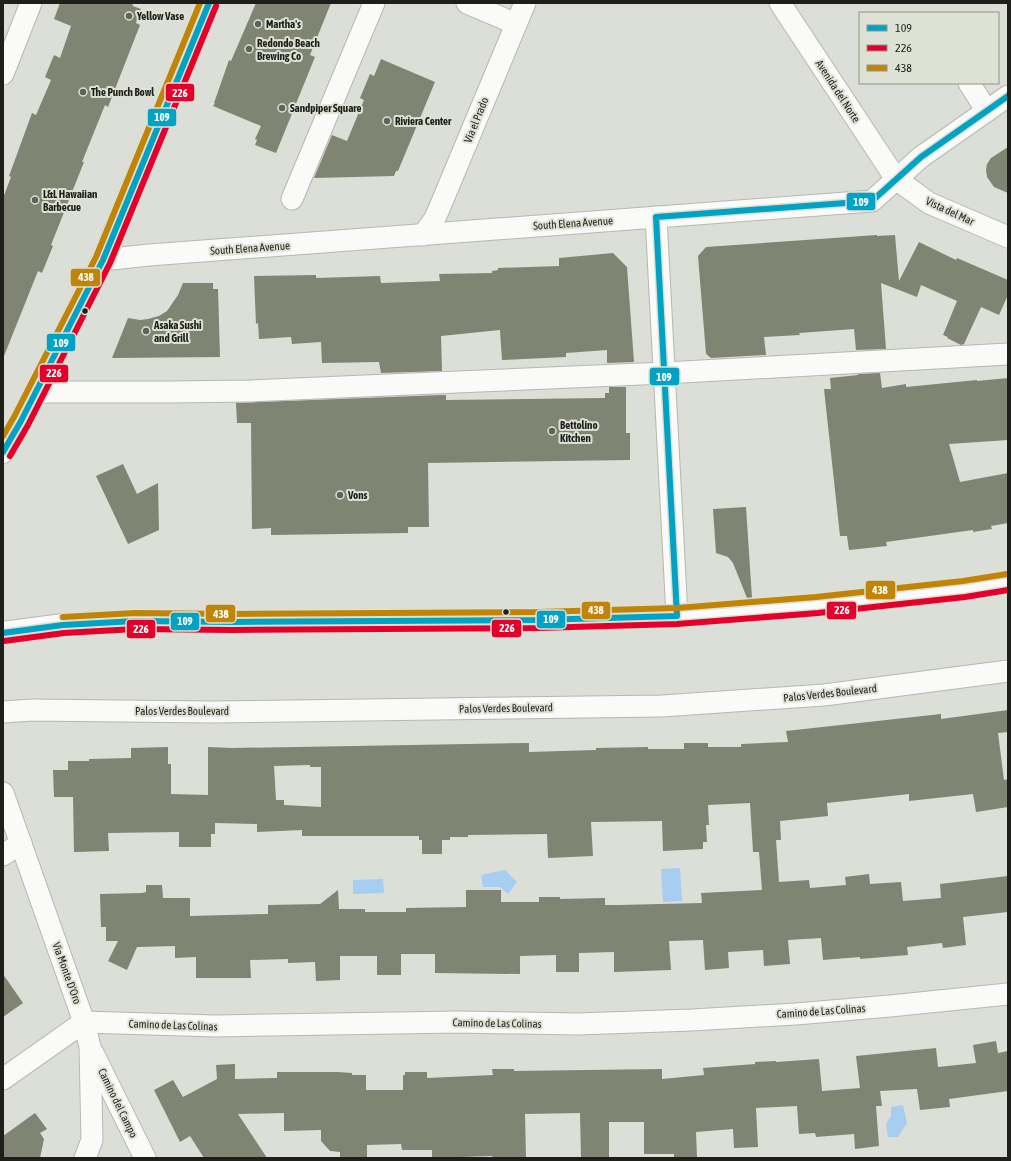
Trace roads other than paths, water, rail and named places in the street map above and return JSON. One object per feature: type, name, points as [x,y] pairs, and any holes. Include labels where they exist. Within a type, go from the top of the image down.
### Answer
[{"type":"main road","points":[[3,452],[36,392],[103,260],[209,3]]},
{"type":"main road","points":[[3,633],[63,625],[136,621],[232,622],[538,620],[677,616],[817,605],[964,589],[1008,582]]},
{"type":"street","points":[[3,74],[31,3]]},
{"type":"street","points":[[292,199],[374,3]]},
{"type":"street","points":[[467,3],[516,24]]},
{"type":"street","name":"Via el Prado","points":[[423,235],[434,220],[439,209],[525,3]]},
{"type":"street","name":"Avenida del Norte","points":[[786,5],[896,179]]},
{"type":"street","points":[[970,84],[987,111]]},
{"type":"street","name":"South Elena Avenue","points":[[103,260],[149,255],[872,201],[921,156],[1008,96]]},
{"type":"street","name":"Vista del Mar","points":[[896,179],[929,203],[1008,237]]},
{"type":"street","points":[[656,217],[677,616]]},
{"type":"street","points":[[36,392],[250,391],[664,373],[1008,354]]},
{"type":"street","name":"Palos Verdes Boulevard","points":[[3,712],[32,710],[243,712],[662,706],[824,695],[1008,671]]},
{"type":"street","name":"Via Monte D'Oro","points":[[3,793],[7,819],[21,843],[84,1022],[90,1047],[92,1140],[85,1158]]},
{"type":"street","points":[[3,855],[21,843]]},
{"type":"street","name":"Camino de Las Colinas","points":[[84,1022],[216,1026],[457,1022],[586,1023],[692,1020],[796,1014],[1008,994]]},
{"type":"street","points":[[3,1079],[84,1022]]},
{"type":"street","name":"Camino del Campo","points":[[90,1047],[145,1158]]},
{"type":"water","points":[[680,868],[682,901],[663,902],[661,869]]},
{"type":"water","points":[[505,870],[517,882],[508,894],[500,887],[483,887],[481,875]]},
{"type":"water","points":[[383,879],[384,893],[353,894],[353,880]]},
{"type":"water","points":[[903,1105],[907,1123],[898,1137],[888,1137],[886,1124],[891,1116],[891,1107]]},
{"type":"place","name":"Yellow Vase","points":[[129,16]]},
{"type":"place","name":"Martha's","points":[[258,24]]},
{"type":"place","name":"Redondo Beach Brewing Co","points":[[249,49]]},
{"type":"place","name":"The Punch Bowl","points":[[83,92]]},
{"type":"place","name":"Sandpiper Square","points":[[282,108]]},
{"type":"place","name":"Riviera Center","points":[[387,121]]},
{"type":"place","name":"L&L Hawaiian Barbecue","points":[[35,200]]},
{"type":"place","name":"Asaka Sushi and Grill","points":[[146,331]]},
{"type":"place","name":"Bettolino Kitchen","points":[[552,431]]},
{"type":"place","name":"Vons","points":[[340,495]]}]
